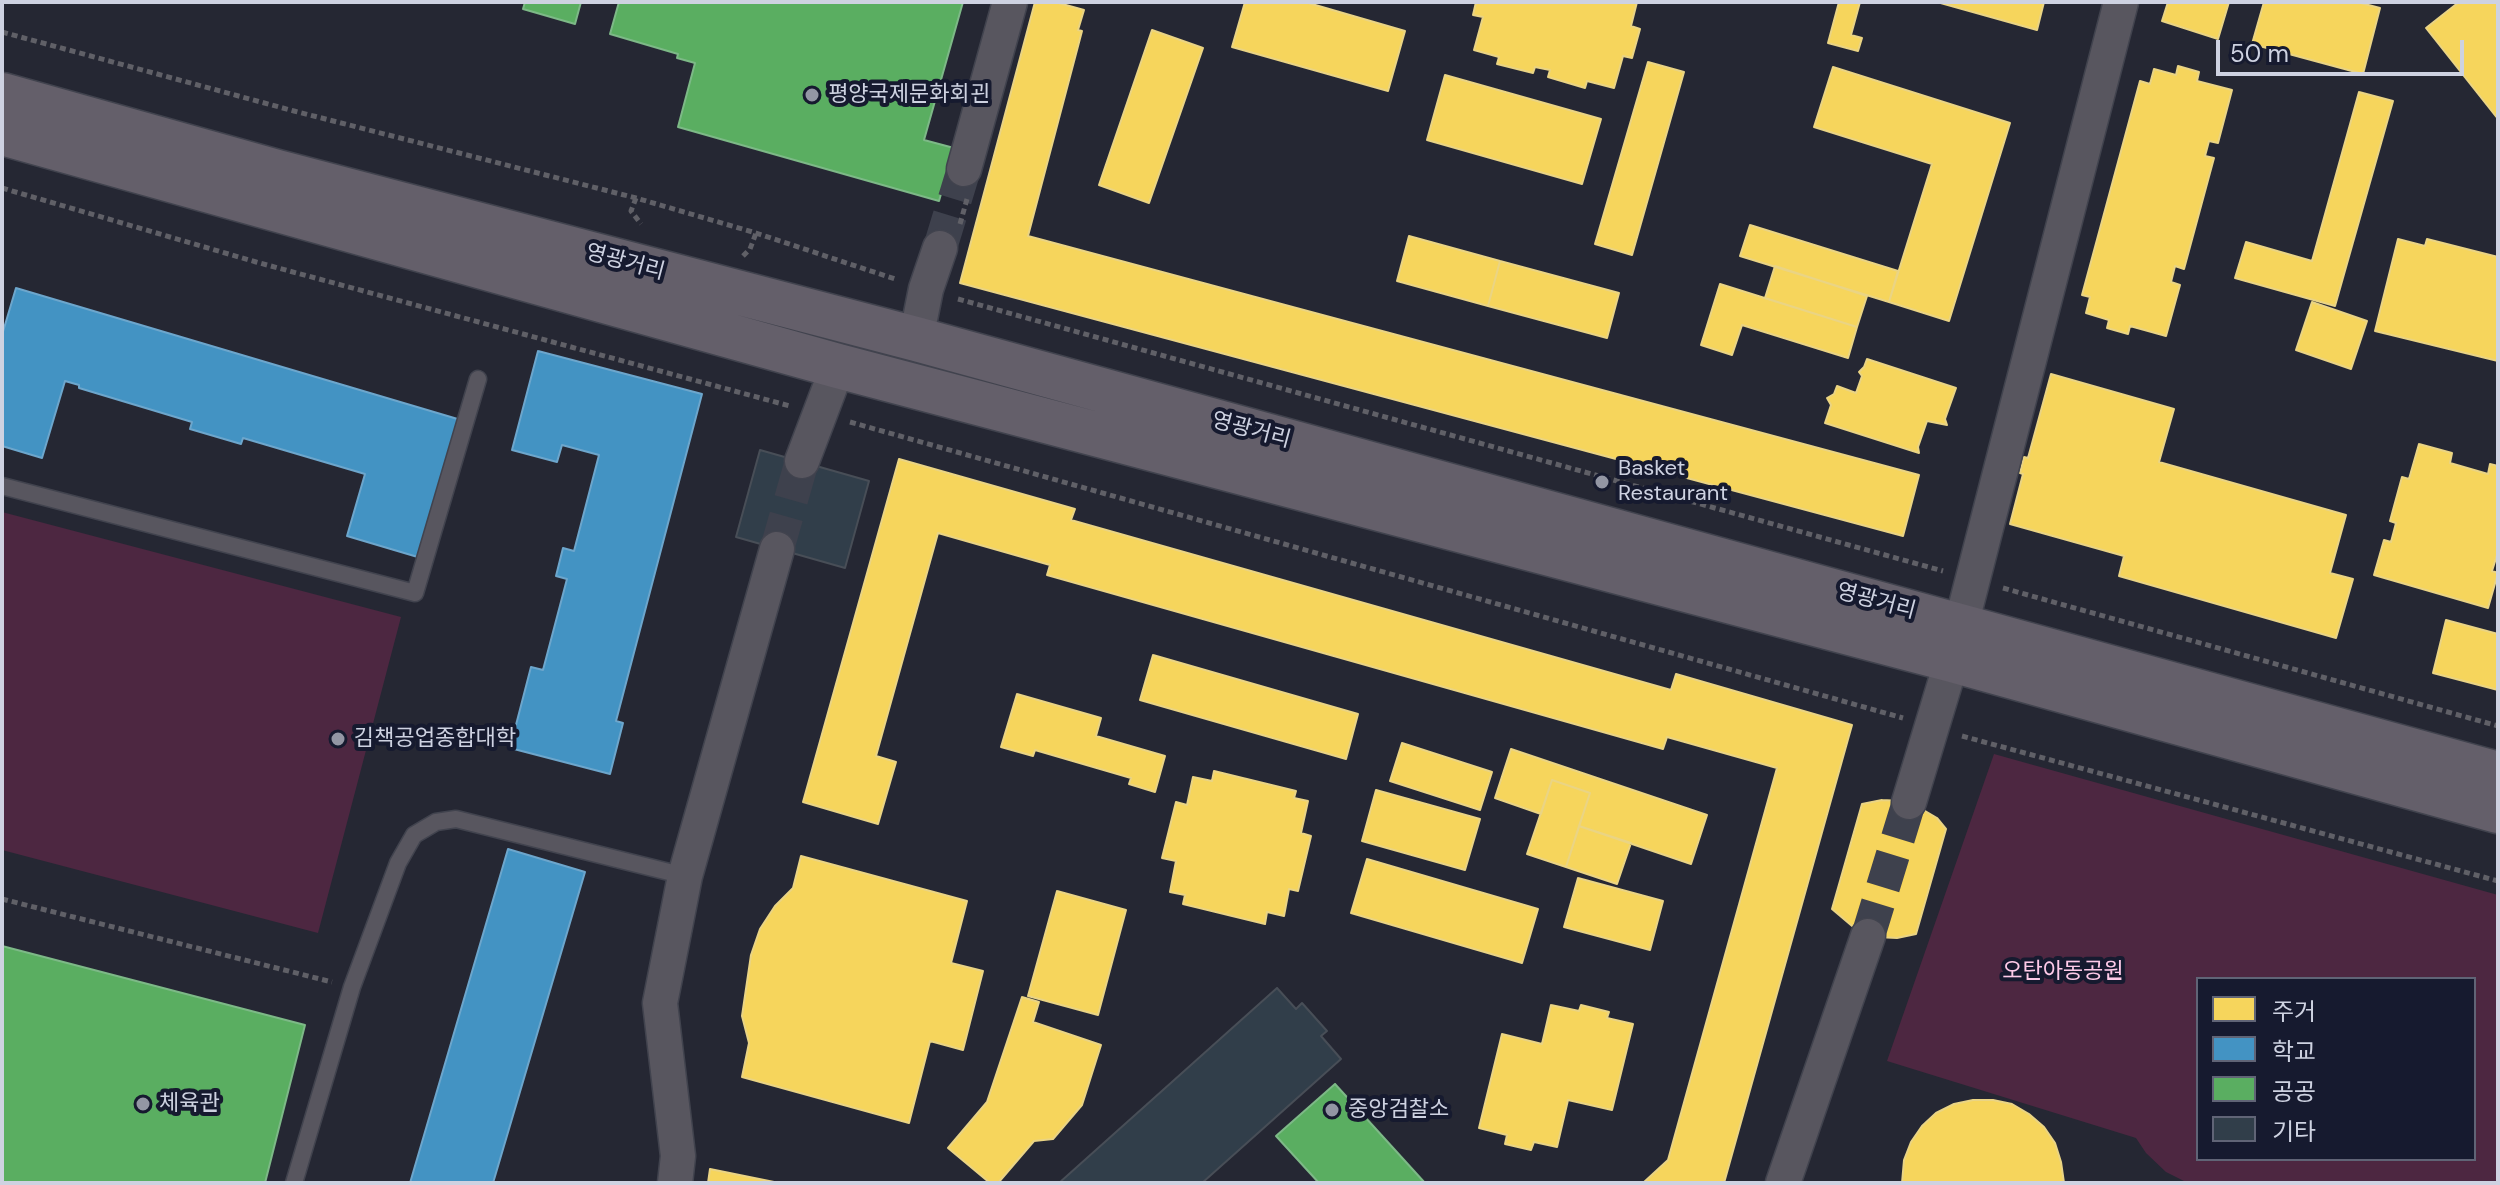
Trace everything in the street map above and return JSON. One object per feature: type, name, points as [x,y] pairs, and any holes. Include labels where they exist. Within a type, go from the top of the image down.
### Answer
[{"type":"main road","name":"영광거리","points":[[2,95],[277,172],[916,339],[1956,642],[2498,811]]},
{"type":"main road","name":"영광거리","points":[[2,133],[838,366],[2498,774]]},
{"type":"street","points":[[964,169],[1010,2]]},
{"type":"street","points":[[1909,802],[1956,642],[2121,2]]},
{"type":"street","points":[[916,339],[926,289],[940,248]]},
{"type":"street","points":[[802,461],[838,366]]},
{"type":"street","points":[[675,1183],[678,1156],[660,1003],[685,876],[777,549]]},
{"type":"street","points":[[1783,1183],[1868,936]]},
{"type":"lane","points":[[2,486],[415,593],[478,379]]},
{"type":"lane","points":[[294,1183],[352,987],[398,863],[414,835],[436,822],[456,819],[685,876]]},
{"type":"path","points":[[2,32],[294,111],[636,198],[756,233],[926,289],[2498,726]]},
{"type":"path","points":[[2,188],[241,258],[820,414],[1932,728],[2498,881]]},
{"type":"path","points":[[636,198],[631,211],[638,223]]},
{"type":"path","points":[[743,256],[750,249],[756,233]]},
{"type":"path","points":[[610,358],[615,344]]},
{"type":"path","points":[[702,383],[705,370]]},
{"type":"path","points":[[2,899],[352,987]]},
{"type":"green space","points":[[2,512],[401,617],[318,933],[2,850]]},
{"type":"green space","name":"오탄아동공원","points":[[1994,754],[2498,895],[2498,1183],[2186,1182],[2166,1172],[2146,1153],[2136,1138],[1887,1061]]},
{"type":"building: 주거","points":[[1035,2],[1055,2],[1084,10],[1078,30],[1082,31],[1028,236],[1919,475],[1903,536],[960,283]]},
{"type":"building: 주거","points":[[1245,2],[1305,2],[1405,31],[1388,91],[1232,47]]},
{"type":"building: 주거","points":[[1476,2],[1637,2],[1631,26],[1640,29],[1632,58],[1623,56],[1614,88],[1587,81],[1585,88],[1548,77],[1550,70],[1535,67],[1533,73],[1497,64],[1499,57],[1474,50],[1483,17],[1473,15]]},
{"type":"building: 주거","points":[[1839,2],[1860,2],[1851,35],[1862,38],[1858,51],[1828,43]]},
{"type":"building: 주거","points":[[1937,2],[2044,2],[2037,30]]},
{"type":"building: 주거","points":[[2168,2],[2229,2],[2218,39],[2162,21]]},
{"type":"building: 주거","points":[[2264,2],[2357,2],[2380,8],[2363,74],[2252,44]]},
{"type":"building: 주거","points":[[2459,2],[2498,2],[2498,119],[2426,28]]},
{"type":"building: 주거","points":[[1152,30],[1203,48],[1149,203],[1099,185]]},
{"type":"building: 주거","points":[[1648,62],[1684,72],[1632,255],[1595,244]]},
{"type":"building: 주거","points":[[2178,66],[2199,72],[2197,81],[2232,90],[2218,143],[2209,141],[2205,156],[2214,158],[2184,269],[2175,266],[2171,282],[2180,285],[2166,336],[2130,326],[2128,334],[2107,328],[2109,320],[2086,313],[2090,297],[2082,295],[2140,81],[2150,84],[2154,69],[2176,75]]},
{"type":"building: 주거","points":[[1833,67],[2010,123],[1949,321],[1889,302],[1932,164],[1814,127]]},
{"type":"building: 주거","points":[[1445,75],[1601,119],[1582,184],[1427,140]]},
{"type":"building: 주거","points":[[2359,92],[2393,101],[2335,306],[2235,278],[2246,242],[2312,261]]},
{"type":"building: 주거","points":[[1750,225],[1898,271],[1889,302],[1740,256]]},
{"type":"building: 주거","points":[[1409,236],[1500,261],[1488,306],[1397,281]]},
{"type":"building: 주거","points":[[2398,239],[2425,246],[2427,239],[2498,257],[2498,361],[2375,331]]},
{"type":"building: 주거","points":[[1500,261],[1619,293],[1607,338],[1488,306]]},
{"type":"building: 주거","points":[[1775,266],[1867,296],[1857,327],[1765,298]]},
{"type":"building: 주거","points":[[1720,284],[1857,327],[1848,358],[1742,325],[1732,355],[1701,345]]},
{"type":"building: 주거","points":[[2312,302],[2367,321],[2351,369],[2296,350]]},
{"type":"building: 주거","points":[[1867,359],[1956,388],[1945,419],[1947,425],[1927,421],[1918,447],[1919,453],[1825,423],[1831,405],[1827,398],[1834,394],[1837,386],[1856,393],[1862,376],[1859,372]]},
{"type":"building: 주거","points":[[2051,374],[2174,409],[2159,462],[2346,515],[2330,573],[2353,579],[2336,638],[2119,576],[2124,556],[2010,524],[2023,474],[2020,473],[2024,457],[2028,458]]},
{"type":"building: 주거","points":[[2419,444],[2452,453],[2450,463],[2488,474],[2490,464],[2498,466],[2498,552],[2492,571],[2498,573],[2488,608],[2374,575],[2384,540],[2391,542],[2396,523],[2390,521],[2402,477],[2409,479]]},
{"type":"building: 주거","points":[[899,459],[1075,509],[1071,520],[1671,690],[1676,674],[1852,725],[1724,1183],[1643,1183],[1668,1160],[1777,768],[1667,737],[1663,749],[1047,575],[1050,565],[938,533],[876,756],[896,762],[878,824],[803,802]]},
{"type":"building: 주거","points":[[2446,620],[2498,634],[2498,690],[2433,673]]},
{"type":"building: 주거","points":[[1153,655],[1358,714],[1346,759],[1140,700]]},
{"type":"building: 주거","points":[[1017,694],[1101,718],[1096,736],[1165,756],[1155,792],[1129,784],[1131,778],[1035,750],[1033,756],[1001,747]]},
{"type":"building: 주거","points":[[1402,743],[1492,772],[1480,810],[1390,781]]},
{"type":"building: 주거","points":[[1511,749],[1707,815],[1691,864],[1579,826],[1590,793],[1552,780],[1541,814],[1495,798]]},
{"type":"building: 주거","points":[[1214,771],[1296,791],[1294,798],[1308,801],[1301,833],[1311,836],[1298,891],[1289,889],[1284,916],[1267,912],[1265,924],[1183,904],[1185,895],[1170,892],[1176,861],[1162,858],[1176,802],[1187,805],[1193,777],[1212,781]]},
{"type":"building: 주거","points":[[1552,780],[1590,793],[1566,867],[1527,854]]},
{"type":"building: 주거","points":[[1376,790],[1480,819],[1465,870],[1362,841]]},
{"type":"building: 주거","points":[[1882,800],[1902,801],[1920,808],[1937,818],[1946,829],[1916,934],[1897,938],[1877,937],[1858,931],[1832,909],[1862,804]]},
{"type":"building: 주거","points":[[1579,826],[1631,843],[1617,884],[1566,867]]},
{"type":"building: 주거","points":[[801,856],[967,901],[951,963],[983,971],[963,1050],[930,1041],[909,1123],[742,1077],[749,1043],[742,1016],[751,955],[760,929],[775,906],[793,888]]},
{"type":"building: 주거","points":[[1367,859],[1538,909],[1522,963],[1351,913]]},
{"type":"building: 주거","points":[[1578,878],[1663,901],[1650,950],[1564,927]]},
{"type":"building: 주거","points":[[1057,891],[1126,910],[1098,1015],[1028,996]]},
{"type":"building: 주거","points":[[1022,997],[1039,1002],[1033,1022],[1101,1045],[1082,1105],[1053,1139],[1034,1141],[998,1183],[990,1183],[948,1148],[987,1102]]},
{"type":"building: 주거","points":[[1551,1005],[1579,1011],[1581,1005],[1609,1012],[1607,1018],[1633,1024],[1612,1110],[1568,1100],[1557,1147],[1534,1142],[1531,1150],[1505,1144],[1507,1135],[1479,1128],[1502,1034],[1542,1044]]},
{"type":"building: 주거","points":[[1973,1100],[2012,1104],[2044,1127],[2055,1143],[2064,1183],[1902,1183],[1904,1160],[1922,1126],[1936,1113],[1954,1104]]},
{"type":"building: 주거","points":[[710,1169],[779,1183],[708,1183]]},
{"type":"building: 학교","points":[[16,288],[461,420],[421,558],[347,536],[365,474],[243,438],[241,444],[190,429],[192,422],[65,381],[42,458],[2,446],[2,335]]},
{"type":"building: 학교","points":[[538,351],[702,394],[616,721],[623,723],[610,774],[510,748],[531,667],[543,670],[567,579],[556,576],[563,548],[574,551],[599,455],[562,445],[557,462],[512,450]]},
{"type":"building: 학교","points":[[508,849],[585,872],[493,1183],[410,1183]]},
{"type":"building: 공공","points":[[525,2],[581,2],[575,24],[523,9]]},
{"type":"building: 공공","name":"평양국제문화회괸","points":[[619,2],[963,2],[924,140],[954,148],[939,201],[678,127],[695,63],[677,58],[678,54],[610,34]]},
{"type":"building: 공공","name":"체육관","points":[[2,946],[305,1025],[265,1183],[2,1183]]},
{"type":"building: 공공","name":"중앙검찰소","points":[[1335,1084],[1425,1183],[1319,1183],[1276,1136]]},
{"type":"building: 기타","points":[[760,450],[869,481],[845,568],[736,537]]},
{"type":"building: 기타","points":[[1277,988],[1296,1009],[1302,1003],[1327,1031],[1321,1036],[1341,1059],[1202,1183],[1059,1183]]},
{"type":"tunnel","points":[[940,248],[964,169]]},
{"type":"tunnel","points":[[777,549],[802,461]]},
{"type":"tunnel","points":[[1868,936],[1909,802]]},
{"type":"place","name":"평양국제문화회괸","points":[[812,95]]},
{"type":"place","name":"Basket Restaurant","points":[[1602,482]]},
{"type":"place","name":"김책공업종합대학","points":[[338,739]]},
{"type":"place","name":"체육관","points":[[143,1104]]},
{"type":"place","name":"중앙검찰소","points":[[1332,1110]]}]
